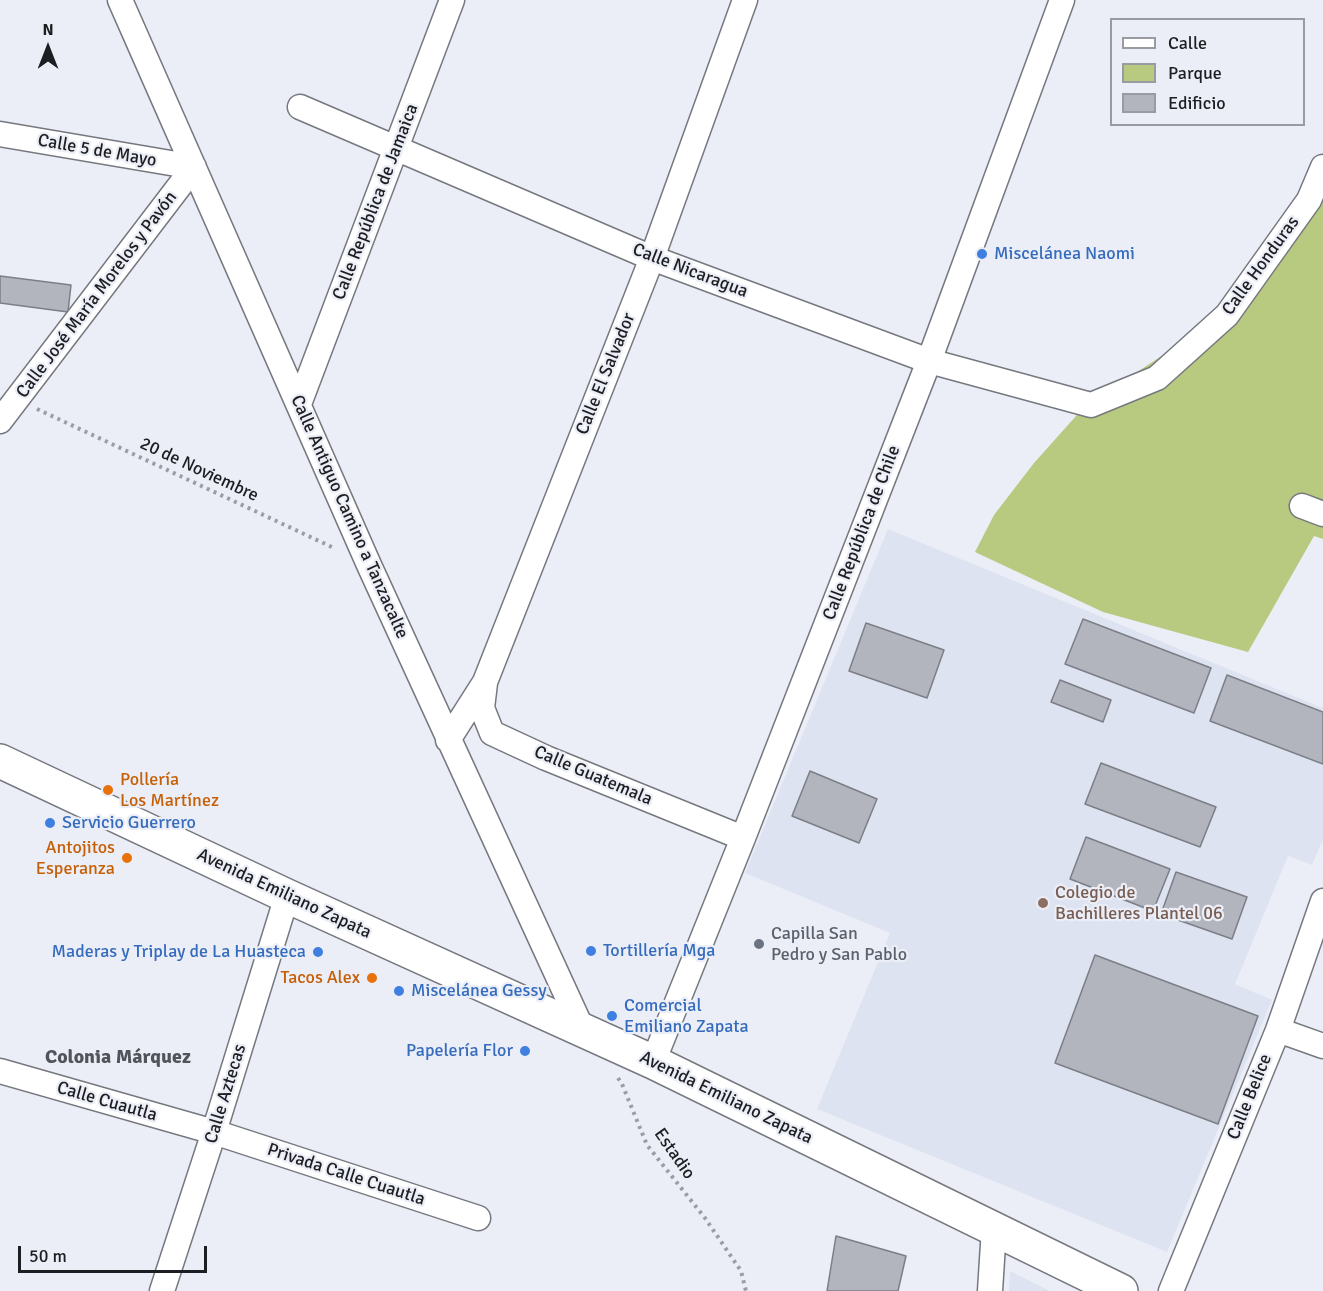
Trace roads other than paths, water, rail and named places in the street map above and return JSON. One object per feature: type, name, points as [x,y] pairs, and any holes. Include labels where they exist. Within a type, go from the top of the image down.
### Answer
[{"type":"street","name":"Calle República de Jamaica","points":[[299,404],[452,0]]},
{"type":"street","name":"Calle El Salvador","points":[[448,740],[485,682],[652,258],[745,0]]},
{"type":"street","name":"Calle República de Chile","points":[[653,1062],[929,361],[1062,0]]},
{"type":"street","name":"Calle Antiguo Camino a Tanzacalte","points":[[121,1],[369,565],[583,1031]]},
{"type":"street","name":"Calle Nicaragua","points":[[300,107],[652,258],[929,361],[1091,405]]},
{"type":"street","name":"Calle 5 de Mayo","points":[[0,134],[194,167]]},
{"type":"street","name":"Calle José María Morelos y Pavón","points":[[6,412],[194,167]]},
{"type":"street","name":"Calle Honduras","points":[[1091,405],[1157,378],[1227,315],[1309,200],[1323,167]]},
{"type":"street","name":"Calle Guatemala","points":[[485,682],[482,708],[492,733],[546,758],[743,838]]},
{"type":"street","name":"Avenida Emiliano Zapata","points":[[0,761],[287,896],[653,1062],[1121,1291]]},
{"type":"street","name":"Calle Aztecas","points":[[162,1291],[287,896]]},
{"type":"street","name":"Calle Belice","points":[[1171,1291],[1278,1030],[1323,901]]},
{"type":"street","points":[[1278,1030],[1323,1046]]},
{"type":"street","name":"Calle Cuautla","points":[[0,1071],[214,1132]]},
{"type":"street","name":"Privada Calle Cuautla","points":[[214,1132],[478,1218]]},
{"type":"street","points":[[990,1291],[994,1228]]},
{"type":"place","name":"Miscelánea Naomi","points":[[982,254]]},
{"type":"place","name":"Pollería Los Martínez","points":[[108,790]]},
{"type":"place","name":"Servicio Guerrero","points":[[50,823]]},
{"type":"place","name":"Antojitos Esperanza","points":[[127,858]]},
{"type":"place","name":"Colegio de Bachilleres Plantel 06","points":[[1043,903]]},
{"type":"place","name":"Capilla San Pedro y San Pablo","points":[[759,944]]},
{"type":"place","name":"Tortillería Mga","points":[[591,951]]},
{"type":"place","name":"Maderas y Triplay de La Huasteca","points":[[318,952]]},
{"type":"place","name":"Tacos Alex","points":[[372,978]]},
{"type":"place","name":"Miscelánea Gessy","points":[[399,991]]},
{"type":"place","name":"Comercial Emiliano Zapata","points":[[612,1016]]},
{"type":"place","name":"Papelería Flor","points":[[525,1051]]},
{"type":"district","name":"Colonia Márquez","points":[[118,1058]]}]
